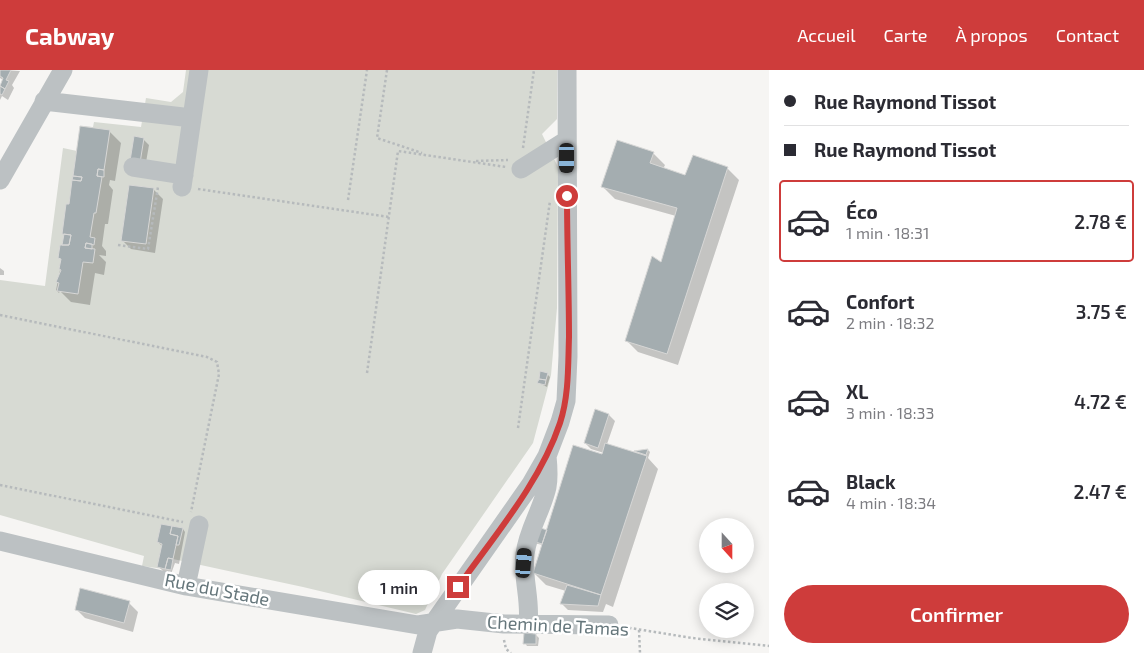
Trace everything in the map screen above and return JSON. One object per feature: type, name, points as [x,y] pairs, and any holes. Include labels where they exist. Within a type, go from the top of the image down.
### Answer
[{"type":"street","points":[[0,180],[63,70]]},
{"type":"street","points":[[132,167],[183,181],[199,70]]},
{"type":"street","points":[[422,653],[428,630],[531,484],[547,456],[566,401],[568,356],[567,70]]},
{"type":"street","points":[[44,101],[192,118]]},
{"type":"street","points":[[519,160],[567,140]]},
{"type":"street","points":[[528,624],[530,613],[524,563],[525,552],[530,532],[547,488],[547,456]]},
{"type":"street","points":[[186,586],[194,524]]},
{"type":"street","name":"Rue du Stade","points":[[0,541],[186,586],[418,625],[435,622]]},
{"type":"street","name":"Chemin de Tamas","points":[[435,622],[457,619],[528,624],[608,625]]},
{"type":"path","points":[[348,200],[367,70]]},
{"type":"path","points":[[386,70],[377,138],[431,156]]},
{"type":"path","points":[[519,160],[534,70]]},
{"type":"path","points":[[367,373],[398,151],[467,161],[519,160]]},
{"type":"path","points":[[467,161],[519,160]]},
{"type":"path","points":[[118,244],[148,249],[159,184],[183,181],[389,217]]},
{"type":"path","points":[[518,428],[551,193]]},
{"type":"path","points":[[0,315],[207,357],[217,362],[219,374],[194,524],[0,485]]},
{"type":"path","name":"Chemin de Tamas","points":[[608,625],[729,643],[769,646]]},
{"type":"path","points":[[639,630],[640,653]]},
{"type":"shaded area","points":[[186,70],[557,70],[557,119],[542,134],[558,167],[557,308],[551,375],[533,443],[442,574],[425,610],[416,614],[173,559],[171,570],[142,566],[144,556],[0,515],[0,280],[45,286],[63,148],[77,151],[80,126],[93,127],[94,122],[141,127],[146,98],[171,102],[183,92]]},
{"type":"building","points":[[0,70],[11,70],[6,80],[9,81],[5,89],[0,86],[3,78],[0,76]]},
{"type":"building","points":[[0,86],[5,89],[2,95],[0,94]]},
{"type":"building","points":[[80,126],[110,130],[104,170],[98,169],[97,176],[102,177],[90,237],[95,238],[94,245],[86,243],[85,248],[95,249],[93,263],[83,262],[78,294],[57,291],[59,283],[56,282],[61,270],[59,269],[61,259],[58,258],[60,245],[69,245],[71,235],[62,234],[66,204],[69,204],[72,180],[81,181],[82,177],[73,176]]},
{"type":"building","points":[[134,136],[144,138],[140,163],[130,161]]},
{"type":"building","points":[[617,140],[654,152],[650,163],[685,175],[693,155],[728,167],[667,354],[625,341],[652,256],[661,262],[677,208],[601,187]]},
{"type":"building","points":[[98,169],[104,170],[104,177],[97,176]]},
{"type":"building","points":[[73,176],[82,177],[81,181],[72,180]]},
{"type":"building","points":[[129,185],[154,188],[146,244],[121,241]]},
{"type":"building","points":[[64,234],[71,235],[69,245],[62,245]]},
{"type":"building","points":[[86,243],[92,244],[92,249],[85,248]]},
{"type":"building","points":[[540,371],[548,373],[546,380],[539,379]]},
{"type":"building","points":[[539,379],[546,380],[545,385],[537,383]]},
{"type":"building","points":[[595,409],[609,414],[598,448],[584,443]]},
{"type":"building","points":[[605,443],[647,456],[601,595],[533,573],[573,445],[602,454]]},
{"type":"building","points":[[648,449],[646,455],[634,451]]},
{"type":"building","points":[[161,524],[172,526],[170,534],[178,536],[173,559],[168,558],[165,569],[157,567],[162,544],[157,542]]},
{"type":"building","points":[[172,526],[183,528],[179,545],[176,545],[178,536],[170,534]]},
{"type":"building","points":[[534,526],[547,530],[542,544],[529,540]]},
{"type":"building","points":[[168,558],[173,559],[171,570],[165,569]]},
{"type":"building","points":[[567,585],[601,595],[598,606],[560,604]]},
{"type":"building","points":[[80,588],[130,601],[124,623],[75,610]]},
{"type":"building","points":[[524,633],[536,634],[536,644],[523,644]]},
{"type":"route","points":[[458,587],[531,484],[547,456],[566,401],[569,308],[567,196]]}]
